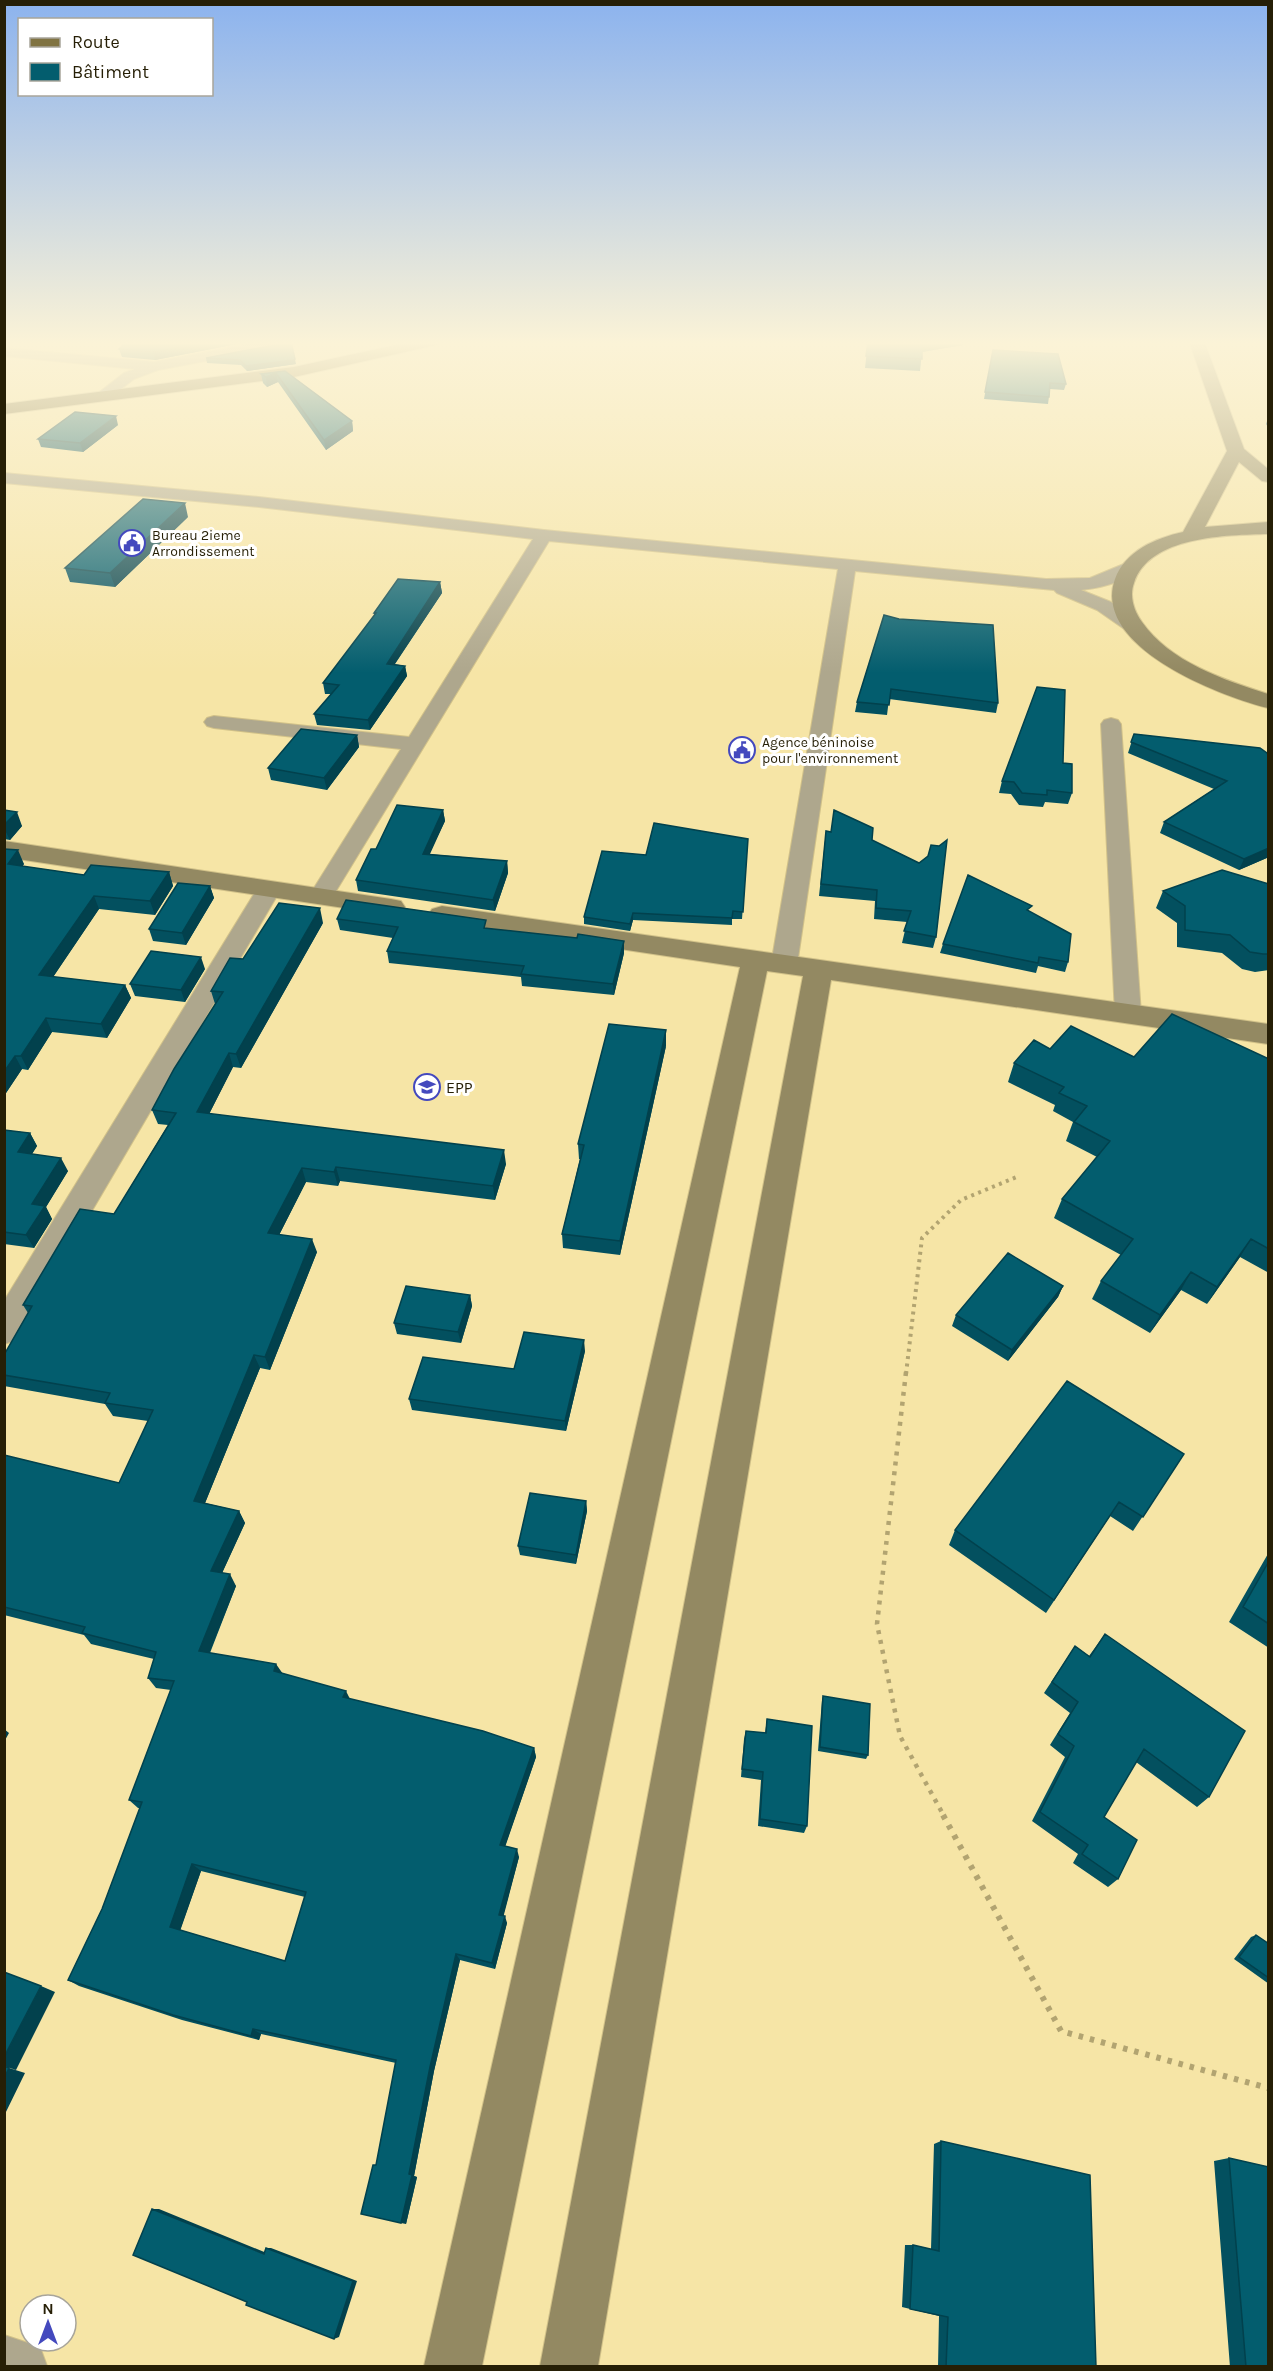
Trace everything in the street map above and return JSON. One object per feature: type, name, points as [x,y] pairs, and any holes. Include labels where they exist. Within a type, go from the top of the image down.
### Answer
[{"type":"street","points":[[1191,535],[1236,452]]},
{"type":"street","points":[[1237,452],[1269,477]]},
{"type":"street","points":[[4,478],[259,502],[544,535],[847,566],[1046,584],[1084,585],[1110,580],[1158,547],[1191,535],[1236,529],[1269,528]]},
{"type":"street","points":[[13,494],[31,481]]},
{"type":"street","points":[[321,896],[544,535]]},
{"type":"street","points":[[569,2367],[847,566]]},
{"type":"street","points":[[1131,567],[1122,582],[1122,600],[1137,629]]},
{"type":"street","points":[[1046,584],[1082,595],[1104,606],[1137,629],[1151,644],[1191,671],[1217,683],[1269,701]]},
{"type":"street","points":[[214,722],[415,744]]},
{"type":"street","points":[[1111,724],[1128,1014]]},
{"type":"street","points":[[4,849],[1269,1034]]},
{"type":"street","points":[[4,1330],[14,1299],[269,889]]},
{"type":"street","points":[[453,2367],[786,965]]},
{"type":"street","points":[[4,2361],[21,2367]]},
{"type":"path","points":[[1019,1176],[961,1200],[922,1238],[877,1624],[900,1736],[1061,2031],[1269,2088]]},
{"type":"building","points":[[143,499],[185,503],[110,573],[65,568]]},
{"type":"building","points":[[398,579],[440,582],[387,664],[405,666],[368,720],[314,714],[339,685],[323,683],[376,613],[374,613]]},
{"type":"building","points":[[884,615],[899,619],[993,625],[998,703],[891,689],[889,705],[857,702]]},
{"type":"building","points":[[1037,687],[1065,690],[1063,763],[1072,764],[1072,793],[1047,790],[1047,795],[1022,793],[1014,782],[1002,781]]},
{"type":"building","points":[[301,729],[357,735],[324,778],[268,768]]},
{"type":"building","points":[[1134,734],[1260,748],[1267,753],[1269,756],[1269,848],[1244,859],[1164,822],[1227,781],[1131,742]]},
{"type":"building","points":[[397,805],[443,810],[423,854],[507,861],[493,900],[356,880],[371,849],[376,849]]},
{"type":"building","points":[[4,810],[17,812],[4,825]]},
{"type":"building","points":[[834,810],[873,828],[872,840],[919,863],[928,856],[931,845],[939,846],[947,840],[936,937],[904,931],[911,911],[876,908],[877,890],[821,884],[826,831],[831,832]]},
{"type":"building","points":[[654,823],[748,839],[743,912],[733,911],[732,918],[633,913],[630,924],[584,917],[602,851],[646,855]]},
{"type":"building","points":[[4,849],[18,850],[8,864],[84,875],[91,865],[169,872],[150,901],[94,896],[39,975],[125,985],[101,1024],[46,1018],[21,1056],[15,1056],[4,1072]]},
{"type":"building","points":[[1222,870],[1269,884],[1269,954],[1250,952],[1230,935],[1185,930],[1185,906],[1163,891]]},
{"type":"building","points":[[968,875],[1032,906],[1027,910],[1071,934],[1068,962],[1039,957],[1038,963],[943,944]]},
{"type":"building","points":[[178,883],[210,886],[182,933],[149,929]]},
{"type":"building","points":[[346,900],[486,920],[484,928],[577,938],[578,934],[624,941],[613,984],[521,974],[524,966],[387,951],[398,927],[337,919]]},
{"type":"building","points":[[279,903],[320,908],[236,1054],[229,1053],[197,1112],[504,1150],[493,1186],[336,1167],[334,1172],[302,1168],[268,1233],[312,1239],[265,1357],[254,1355],[194,1501],[239,1511],[211,1571],[230,1574],[199,1651],[276,1664],[274,1671],[346,1691],[343,1697],[483,1731],[534,1748],[500,1845],[517,1849],[499,1915],[505,1916],[492,1963],[456,1954],[430,2067],[409,2174],[412,2175],[401,2223],[361,2214],[373,2165],[376,2165],[396,2060],[253,2029],[251,2036],[173,2015],[68,1980],[102,1909],[142,1802],[129,1800],[174,1681],[148,1678],[156,1652],[82,1633],[85,1627],[4,1607],[4,1455],[119,1483],[153,1410],[105,1403],[110,1393],[4,1375],[4,1355],[32,1306],[23,1305],[80,1209],[114,1214],[176,1113],[152,1110],[174,1069],[223,992],[211,991],[230,958],[243,959]],"holes":[[[192,1864],[306,1892],[285,1961],[170,1927]]]},
{"type":"building","points":[[151,951],[201,957],[181,990],[130,984]]},
{"type":"building","points":[[1172,1014],[1269,1059],[1269,1249],[1251,1239],[1217,1287],[1191,1272],[1160,1315],[1101,1281],[1133,1239],[1062,1199],[1110,1141],[1074,1122],[1087,1106],[1059,1093],[1064,1087],[1014,1063],[1034,1040],[1050,1049],[1071,1026],[1134,1057]]},
{"type":"building","points":[[609,1024],[666,1030],[620,1241],[562,1234],[584,1145],[578,1144]]},
{"type":"building","points":[[4,1130],[30,1133],[18,1152],[61,1158],[32,1204],[45,1206],[26,1235],[4,1232]]},
{"type":"building","points":[[1008,1253],[1063,1286],[1012,1350],[956,1315]]},
{"type":"building","points":[[406,1286],[470,1295],[458,1332],[394,1323]]},
{"type":"building","points":[[524,1332],[584,1340],[565,1421],[409,1399],[423,1357],[514,1369]]},
{"type":"building","points":[[1067,1381],[1184,1454],[1143,1517],[1119,1502],[1054,1600],[955,1530]]},
{"type":"building","points":[[530,1493],[586,1501],[576,1555],[518,1546]]},
{"type":"building","points":[[1269,1561],[1269,1624],[1243,1607]]},
{"type":"building","points":[[1105,1634],[1245,1731],[1209,1797],[1144,1749],[1104,1817],[1137,1840],[1118,1879],[1082,1854],[1088,1845],[1040,1812],[1074,1746],[1058,1734],[1078,1702],[1052,1682],[1075,1646],[1090,1657]]},
{"type":"building","points":[[823,1696],[870,1704],[868,1755],[820,1747]]},
{"type":"building","points":[[767,1719],[812,1726],[807,1826],[760,1819],[763,1772],[742,1769],[746,1731],[766,1733]]},
{"type":"building","points":[[1256,1935],[1269,1944],[1269,1978],[1239,1957]]},
{"type":"building","points":[[4,1972],[41,1986],[4,2057]]},
{"type":"building","points":[[4,2066],[9,2068],[4,2078]]},
{"type":"building","points":[[941,2141],[1090,2175],[1096,2367],[946,2367],[948,2317],[910,2309],[913,2245],[939,2251]]},
{"type":"building","points":[[1229,2158],[1269,2167],[1269,2367],[1246,2367]]},
{"type":"building","points":[[152,2209],[264,2254],[266,2248],[353,2281],[334,2339],[246,2305],[247,2302],[133,2255]]},
{"type":"place","name":"Bureau 2ieme Arrondissement","points":[[132,543]]},
{"type":"place","name":"Agence béninoise pour l'environnement","points":[[742,750]]},
{"type":"place","name":"EPP","points":[[427,1087]]}]
